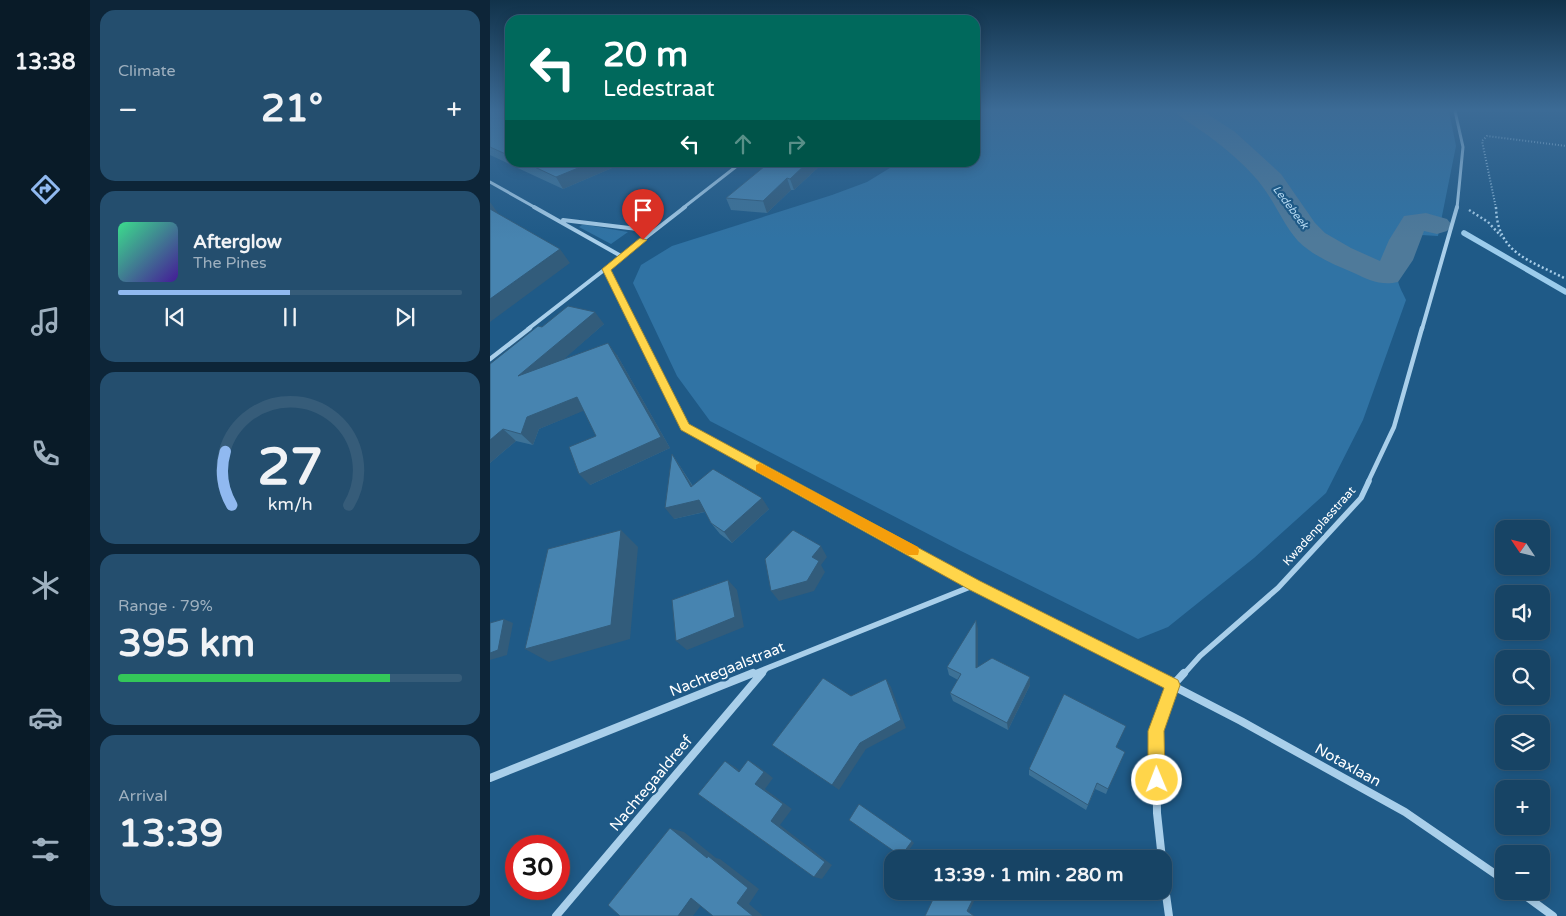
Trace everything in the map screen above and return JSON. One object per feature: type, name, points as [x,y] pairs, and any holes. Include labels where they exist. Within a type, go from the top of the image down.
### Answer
[{"type":"street","name":"Kwadenplasstraat","points":[[1161,850],[1157,812],[1156,731],[1173,685],[1200,656],[1278,588],[1362,498],[1394,427],[1458,203],[1462,154]]},
{"type":"street","points":[[490,360],[736,167]]},
{"type":"street","points":[[490,182],[621,256]]},
{"type":"street","points":[[560,220],[654,231]]},
{"type":"street","name":"Notaxlaan","points":[[606,269],[685,427],[975,585],[1173,685],[1404,812],[1495,874]]},
{"type":"street","name":"Nachtegaalstraat","points":[[490,778],[975,585]]},
{"type":"street","name":"Nachtegaaldreef","points":[[556,916],[767,668]]},
{"type":"street","points":[[1167,900],[1169,916]]},
{"type":"street","points":[[1531,900],[1553,916]]},
{"type":"path","points":[[1485,154],[1496,207],[1496,217],[1502,239]]},
{"type":"path","points":[[1458,203],[1488,222],[1502,239],[1522,255],[1566,279]]},
{"type":"shaded area","points":[[980,154],[1454,154],[1438,236],[1421,235],[1402,263],[1398,281],[1406,300],[1363,420],[1326,493],[1254,558],[1168,627],[1138,639],[961,551],[710,421],[677,376],[633,283],[641,265],[672,246],[867,182],[891,167],[980,167]]},
{"type":"shaded area","points":[[582,225],[628,232],[611,244],[579,227]]},
{"type":"building","points":[[535,167],[581,167],[556,177]]},
{"type":"building","points":[[764,167],[803,167],[790,179],[787,178],[763,201],[726,198]]},
{"type":"building","points":[[490,209],[560,249],[490,299]]},
{"type":"building","points":[[568,306],[595,312],[518,376],[608,343],[661,437],[579,474],[569,447],[596,436],[577,397],[527,417],[521,434],[503,429],[490,440],[490,364],[538,326],[542,327]]},
{"type":"building","points":[[672,454],[691,487],[713,469],[762,498],[724,532],[711,523],[699,500],[665,508]]},
{"type":"building","points":[[621,530],[611,625],[525,649],[548,549]]},
{"type":"building","points":[[793,530],[821,546],[812,557],[819,561],[807,581],[771,591],[765,559]]},
{"type":"building","points":[[728,580],[735,617],[676,641],[672,600]]},
{"type":"building","points":[[504,619],[498,650],[490,653],[490,623]]},
{"type":"building","points":[[976,620],[976,668],[992,658],[1030,677],[1007,723],[950,693],[961,674],[947,667]]},
{"type":"building","points":[[823,678],[851,696],[886,679],[901,720],[860,743],[832,785],[772,745]]},
{"type":"building","points":[[1064,694],[1126,726],[1116,747],[1125,752],[1108,789],[1097,783],[1088,805],[1029,769]]},
{"type":"building","points":[[748,760],[764,772],[755,784],[783,804],[771,821],[825,862],[814,877],[698,794],[725,761],[739,772]]},
{"type":"building","points":[[859,804],[912,841],[905,850],[892,850],[849,820]]},
{"type":"building","points":[[670,828],[748,888],[737,903],[753,916],[713,916],[691,898],[678,916],[620,916],[608,905]]},
{"type":"building","points":[[933,900],[972,900],[967,911],[974,916],[925,916]]},
{"type":"waterway","name":"Ledebeek","points":[[1245,154],[1282,192],[1301,223],[1314,239],[1330,250],[1386,275],[1397,260],[1404,240],[1414,222],[1426,222],[1437,225]]},
{"type":"waterway","name":"Ledebeek","points":[[1464,233],[1566,292]]},
{"type":"slow traffic","points":[[760,468],[913,551]]},
{"type":"route","points":[[643,240],[606,269],[685,427],[975,585],[1173,685],[1156,731],[1157,780]]}]
